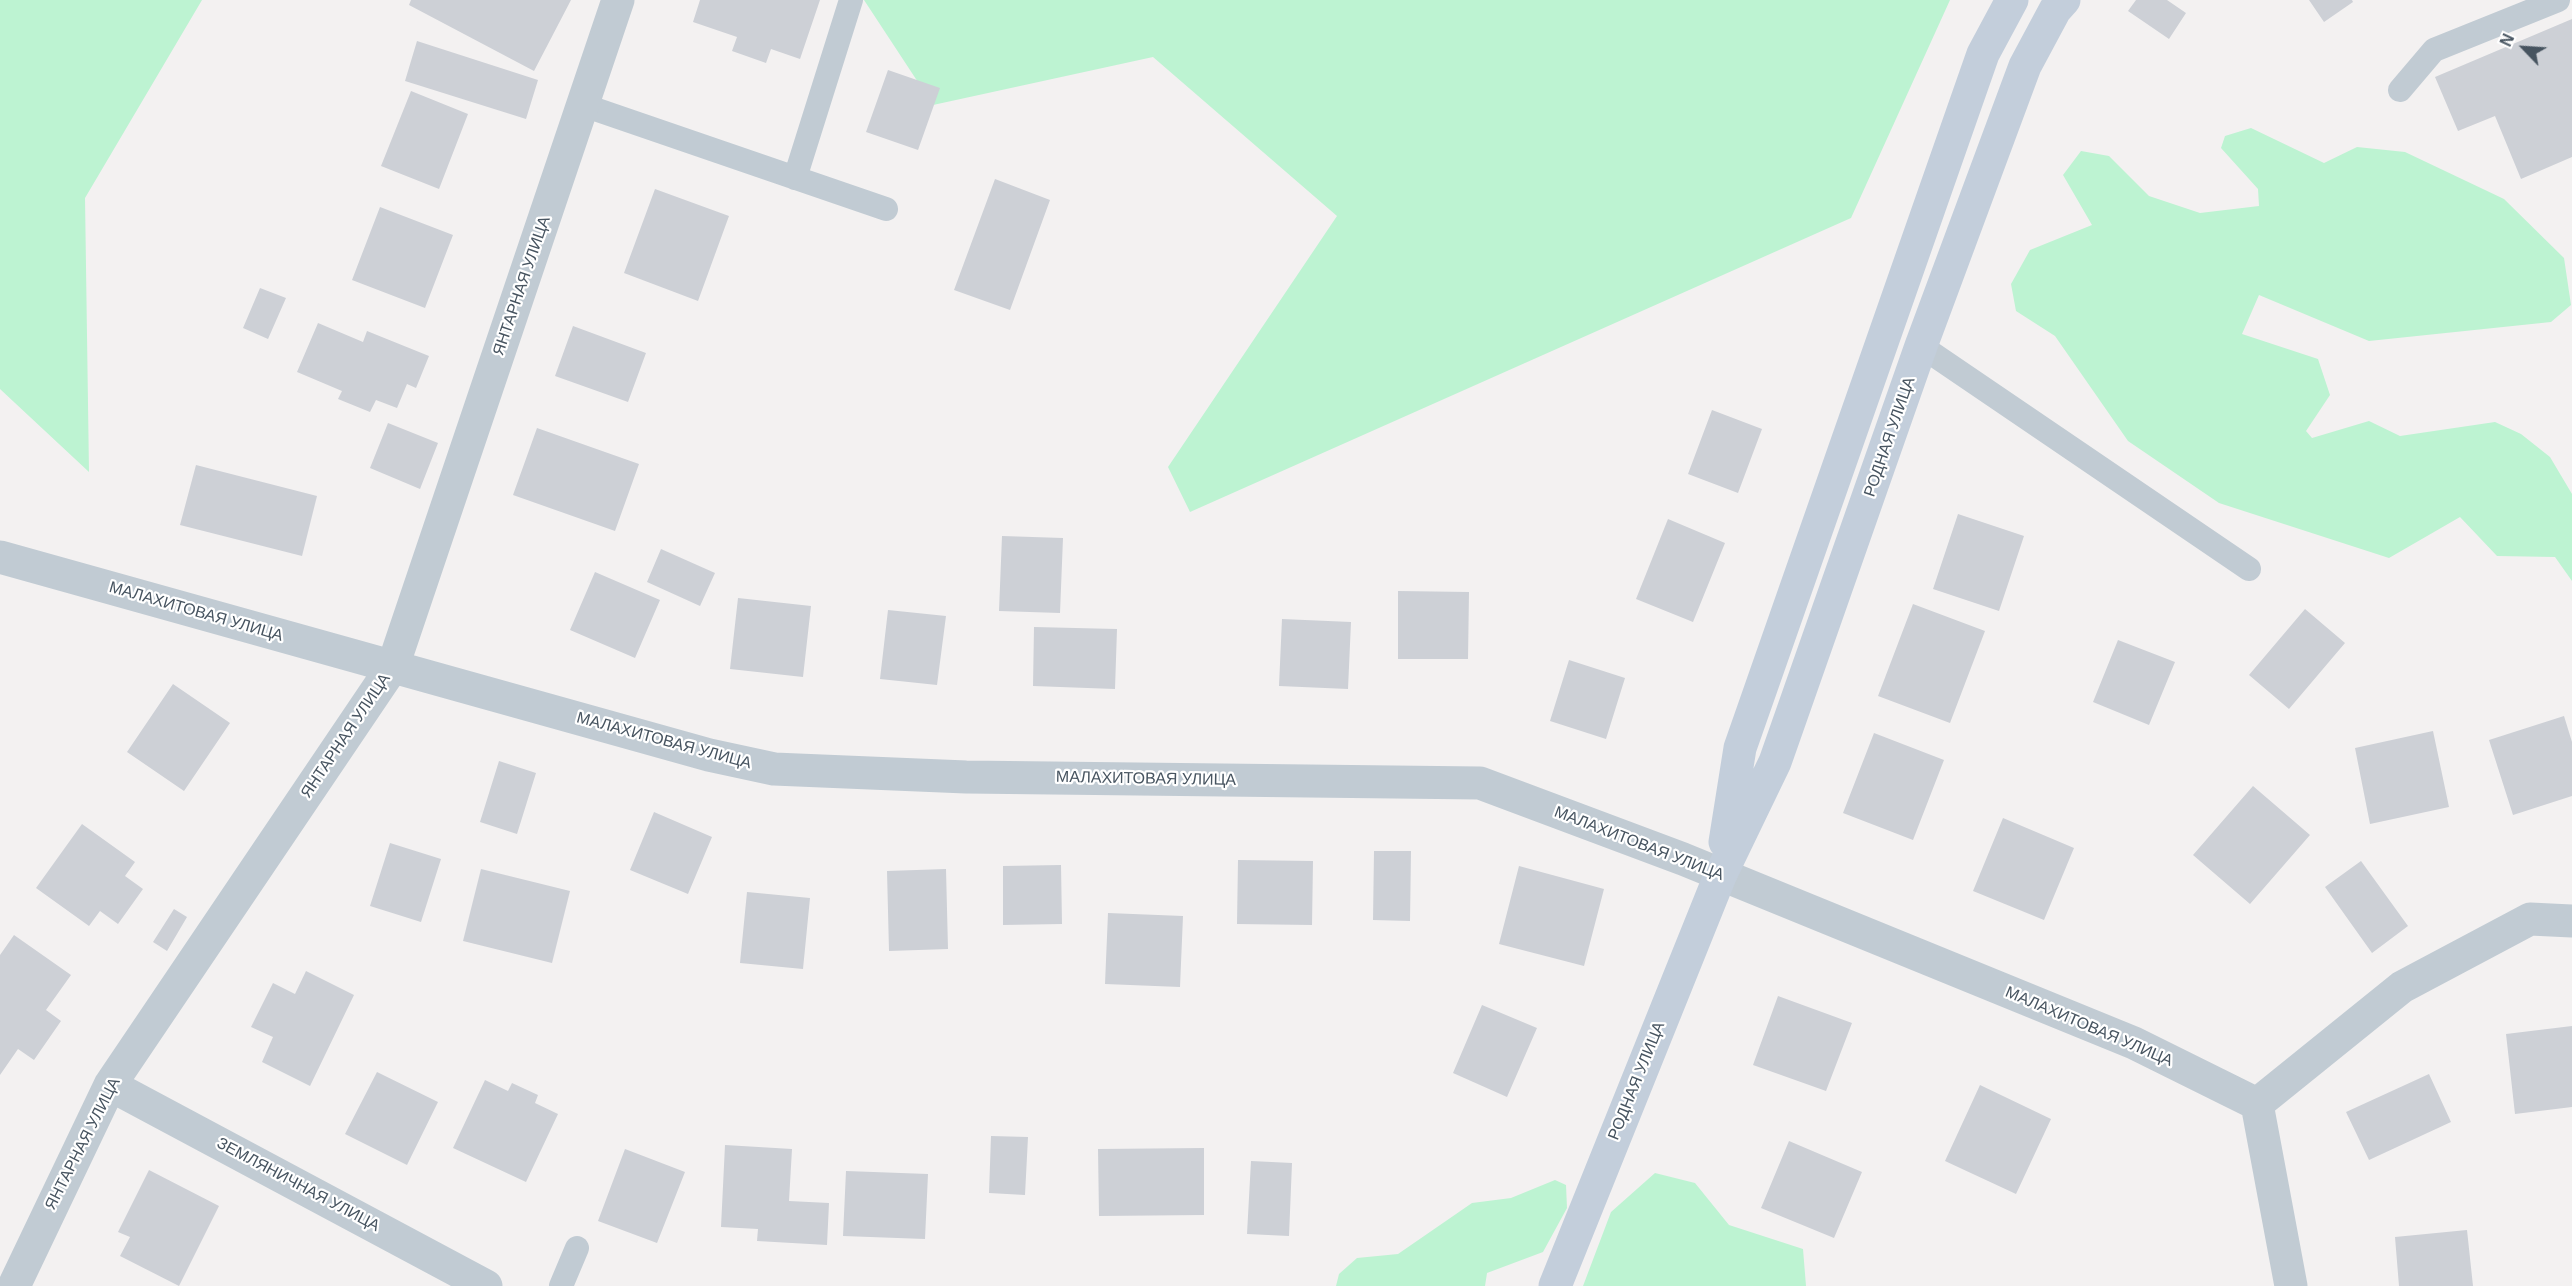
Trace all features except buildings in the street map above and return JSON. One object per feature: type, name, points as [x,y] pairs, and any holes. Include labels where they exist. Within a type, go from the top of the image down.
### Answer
[{"type":"street","name":"ЯНТАРНАЯ УЛИЦА","points":[[14,1286],[110,1085],[393,666],[618,0]]},
{"type":"street","name":"РОДНАЯ УЛИЦА","points":[[1720,876],[1740,748],[1983,54],[2012,0]]},
{"type":"street","name":"РОДНАЯ УЛИЦА","points":[[1555,1286],[1720,876],[1775,762],[1921,346],[2025,66],[2055,10],[2064,0]]},
{"type":"street","name":"МАЛАХИТОВАЯ УЛИЦА","points":[[0,557],[709,754],[774,769],[966,777],[1480,783],[1683,859],[2134,1044],[2257,1104]]},
{"type":"street","points":[[2291,1286],[2257,1104],[2402,987],[2530,919],[2572,921]]},
{"type":"street","name":"ЗЕМЛЯНИЧНАЯ УЛИЦА","points":[[110,1085],[486,1286]]},
{"type":"lane","points":[[795,178],[851,0]]},
{"type":"lane","points":[[2400,90],[2434,50],[2558,0]]},
{"type":"lane","points":[[583,105],[886,209]]},
{"type":"lane","points":[[1921,346],[2249,569]]},
{"type":"lane","points":[[561,1286],[577,1248]]},
{"type":"green space","points":[[0,0],[202,0],[85,198],[89,472],[0,389]]},
{"type":"green space","points":[[864,0],[1950,0],[1851,218],[1190,512],[1168,467],[1337,216],[1153,57],[933,105]]},
{"type":"green space","points":[[2251,128],[2324,163],[2357,147],[2405,152],[2504,199],[2564,258],[2571,305],[2551,322],[2369,341],[2259,295],[2242,334],[2318,359],[2330,395],[2306,431],[2312,438],[2369,421],[2400,436],[2495,422],[2521,434],[2550,457],[2572,494],[2572,581],[2555,557],[2497,556],[2460,517],[2389,558],[2219,503],[2128,441],[2055,336],[2016,311],[2011,284],[2030,250],[2092,225],[2063,175],[2081,151],[2109,156],[2149,196],[2200,213],[2259,206],[2258,189],[2221,148],[2225,136]]},
{"type":"green space","points":[[1655,1173],[1695,1183],[1729,1225],[1803,1249],[1806,1286],[1583,1286],[1611,1212]]},
{"type":"green space","points":[[1555,1180],[1566,1185],[1567,1208],[1543,1252],[1487,1273],[1485,1286],[1336,1286],[1339,1274],[1357,1258],[1398,1254],[1472,1203],[1511,1198]]}]
